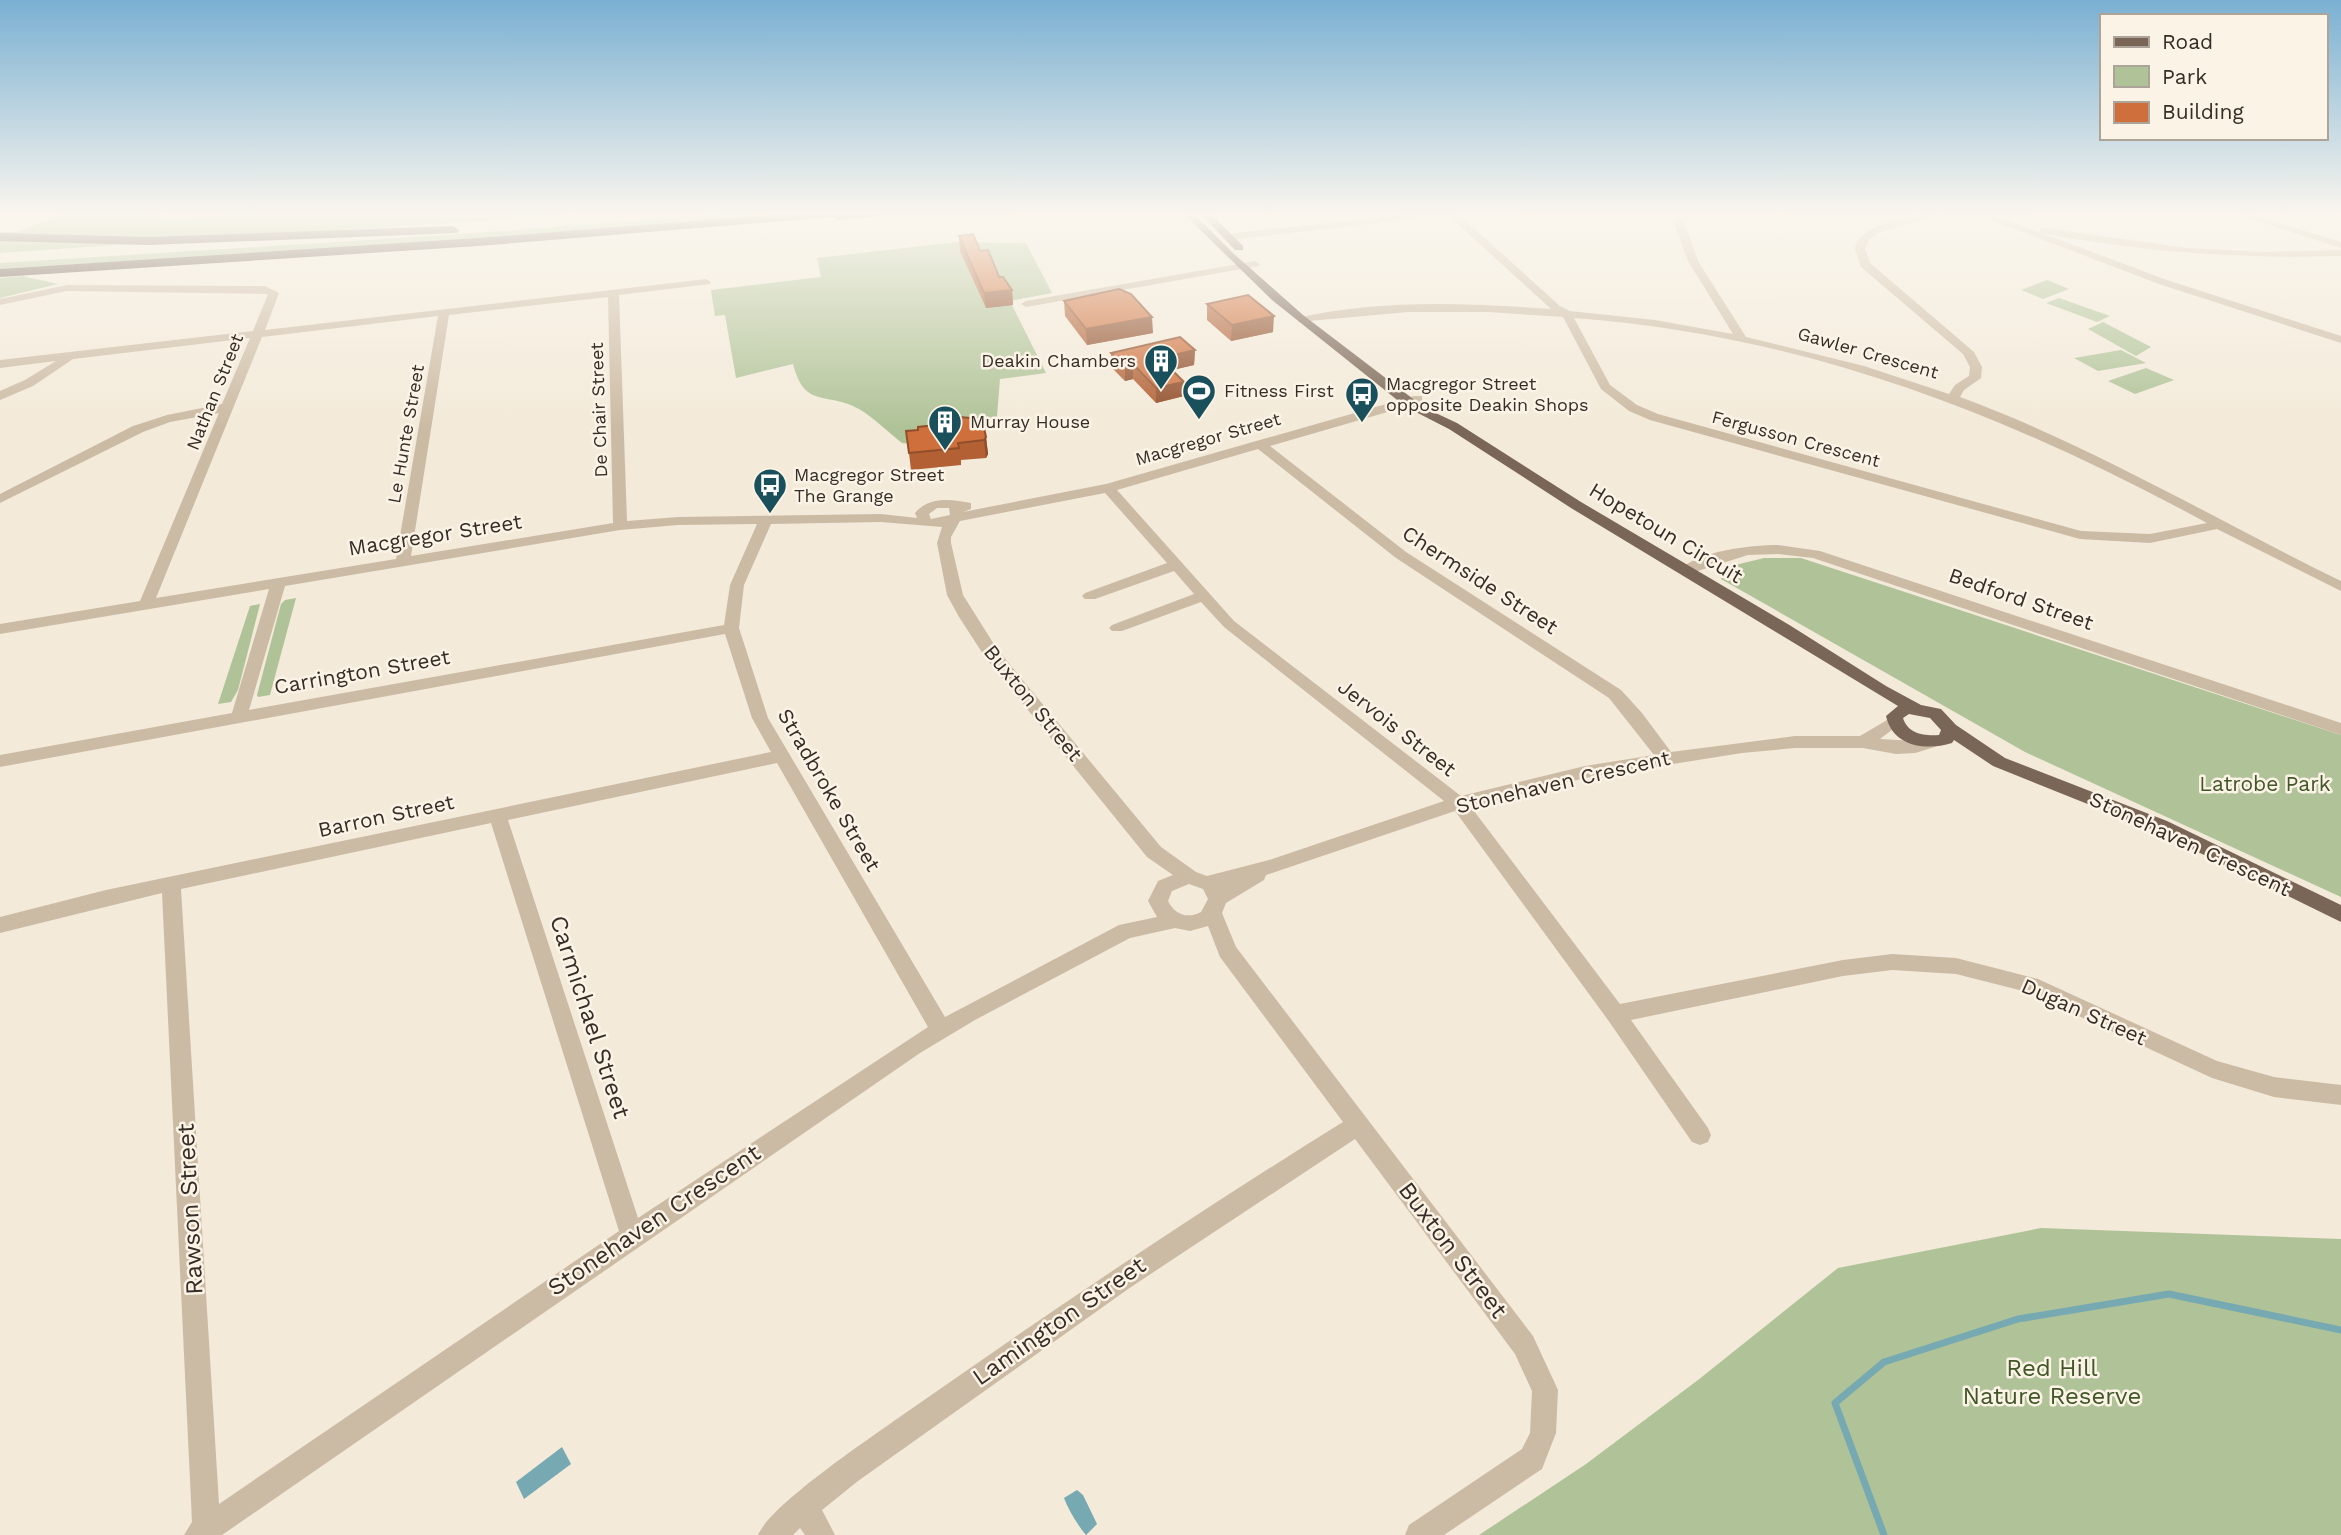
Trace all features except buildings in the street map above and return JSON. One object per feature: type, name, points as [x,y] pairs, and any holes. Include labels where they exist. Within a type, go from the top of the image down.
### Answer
[{"type":"main road","name":"Hopetoun Circuit","points":[[1262,284],[1441,422],[1453,426],[1556,495],[1788,631],[1856,677],[1914,707],[1935,713],[1941,738],[1913,738],[1856,677]]},
{"type":"main road","name":"Hopetoun Circuit","points":[[1274,284],[1307,319]]},
{"type":"main road","points":[[1894,719],[1900,709],[1914,707]]},
{"type":"main road","name":"Stonehaven Crescent","points":[[1941,738],[2161,826],[2341,914]]},
{"type":"street","points":[[0,364],[692,284]]},
{"type":"street","points":[[1027,304],[1145,284]]},
{"type":"street","name":"Fergusson Crescent","points":[[1531,284],[1556,308],[1566,313],[1599,377],[1612,394],[1633,408],[1665,421],[2080,535],[2120,540],[2161,540],[2218,524]]},
{"type":"street","points":[[1707,284],[1741,338]]},
{"type":"street","points":[[1888,284],[1968,352],[1976,366],[1975,378],[1959,388],[1953,398]]},
{"type":"street","points":[[2173,284],[2341,340]]},
{"type":"street","name":"Nathan Street","points":[[0,302],[67,288],[265,289],[274,293],[146,605]]},
{"type":"street","name":"De Chair Street","points":[[613,293],[620,527]]},
{"type":"street","name":"Gawler Crescent","points":[[1307,319],[1370,309],[1440,307],[1566,313],[1669,325],[1741,338],[1875,373],[1953,398],[2060,442],[2341,587]]},
{"type":"street","name":"Le Hunte Street","points":[[403,562],[444,312]]},
{"type":"street","points":[[0,396],[29,383],[72,355]]},
{"type":"street","name":"Macgregor Street","points":[[0,629],[620,527],[678,521],[881,518],[927,518],[943,524],[955,515],[1108,488],[1413,401]]},
{"type":"street","points":[[0,499],[138,429],[167,419],[228,407]]},
{"type":"street","name":"Chermside Street","points":[[1261,445],[1401,555],[1615,694],[1636,717],[1665,757]]},
{"type":"street","name":"Jervois Street","points":[[1108,488],[1229,624],[1459,804],[1615,1014],[1700,1135]]},
{"type":"street","points":[[927,518],[944,537],[955,515]]},
{"type":"street","name":"Stradbroke Street","points":[[765,521],[737,585],[731,628],[760,719],[942,1029]]},
{"type":"street","name":"Buxton Street","points":[[944,537],[955,595],[991,653],[1154,852],[1197,880]]},
{"type":"street","name":"Bedford Street","points":[[1685,571],[1727,554],[1752,549],[1783,549],[1815,554],[2341,729]]},
{"type":"street","points":[[1090,596],[1176,565]]},
{"type":"street","points":[[239,717],[278,583]]},
{"type":"street","points":[[1117,628],[1203,596]]},
{"type":"street","name":"Carrington Street","points":[[0,761],[731,628]]},
{"type":"street","points":[[1863,743],[1894,719]]},
{"type":"street","name":"Stonehaven Crescent","points":[[1197,880],[1272,866],[1391,824],[1586,772],[1665,757],[1795,743],[1863,743],[1896,748],[1914,747],[1941,738]]},
{"type":"street","name":"Barron Street","points":[[0,925],[50,910],[171,883],[782,756]]},
{"type":"street","name":"Carmichael Street","points":[[498,816],[632,1235]]},
{"type":"street","name":"Buxton Street","points":[[1154,852],[1162,894]]},
{"type":"street","name":"Stonehaven Crescent","points":[[1215,907],[1272,866]]},
{"type":"street","points":[[1197,880],[1216,892],[1215,907],[1202,921],[1183,922],[1164,914],[1162,894],[1197,880]]},
{"type":"street","name":"Rawson Street","points":[[171,883],[204,1533]]},
{"type":"street","name":"Stonehaven Crescent","points":[[204,1533],[632,1235],[942,1029],[1126,931],[1162,894]]},
{"type":"street","name":"Buxton Street","points":[[1215,907],[1227,951]]},
{"type":"street","name":"Stonehaven Crescent","points":[[1126,931],[1183,922]]},
{"type":"street","name":"Buxton Street","points":[[1183,922],[1227,951],[1524,1345],[1545,1390],[1543,1433],[1532,1459],[1419,1535]]},
{"type":"street","name":"Dugan Street","points":[[1615,1014],[1843,968],[1892,962],[1956,966],[2031,985],[2211,1069],[2274,1087],[2341,1095]]},
{"type":"street","name":"Lamington Street","points":[[772,1535],[803,1507],[904,1431],[1125,1273],[1358,1125]]},
{"type":"street","points":[[803,1507],[821,1535]]},
{"type":"green space","points":[[0,284],[58,284],[0,298]]},
{"type":"green space","points":[[765,284],[1047,284],[1052,293],[1010,301],[1046,373],[1000,379],[997,416],[976,429],[939,441],[902,443],[859,409],[811,394],[798,378],[793,364],[736,378],[725,315],[715,316],[711,290]]},
{"type":"green space","points":[[2038,284],[2056,284],[2069,289],[2043,299],[2021,290]]},
{"type":"green space","points":[[2059,298],[2110,316],[2097,322],[2046,303]]},
{"type":"green space","points":[[2103,322],[2151,347],[2136,356],[2088,329]]},
{"type":"green space","points":[[2121,350],[2146,363],[2098,371],[2074,358]]},
{"type":"green space","points":[[2146,368],[2174,380],[2135,394],[2108,381]]},
{"type":"green space","name":"Latrobe Park","points":[[1764,558],[1801,558],[2341,735],[2341,897],[2025,752],[1721,579],[1731,566]]},
{"type":"green space","points":[[296,598],[270,695],[258,697],[281,604],[285,600]]},
{"type":"green space","points":[[260,604],[238,690],[231,702],[218,704],[250,606]]},
{"type":"green space","name":"Red Hill Nature Reserve","points":[[2041,1228],[2341,1239],[2341,1535],[1479,1535],[1586,1464],[1698,1380],[1838,1268]]},
{"type":"water","points":[[562,1447],[571,1464],[524,1499],[516,1482]]},
{"type":"water","points":[[1077,1490],[1083,1495],[1097,1524],[1086,1535],[1064,1498]]},
{"type":"waterway","points":[[1884,1535],[1835,1403],[1884,1362],[2018,1319],[2169,1294],[2341,1330]]},
{"type":"place","name":"Deakin Chambers","points":[[1161,391]]},
{"type":"place","name":"Fitness First","points":[[1199,421]]},
{"type":"place","name":"Macgregor Street opposite Deakin Shops","points":[[1362,424]]},
{"type":"place","name":"Murray House","points":[[945,452]]},
{"type":"place","name":"Macgregor Street The Grange","points":[[770,515]]}]
